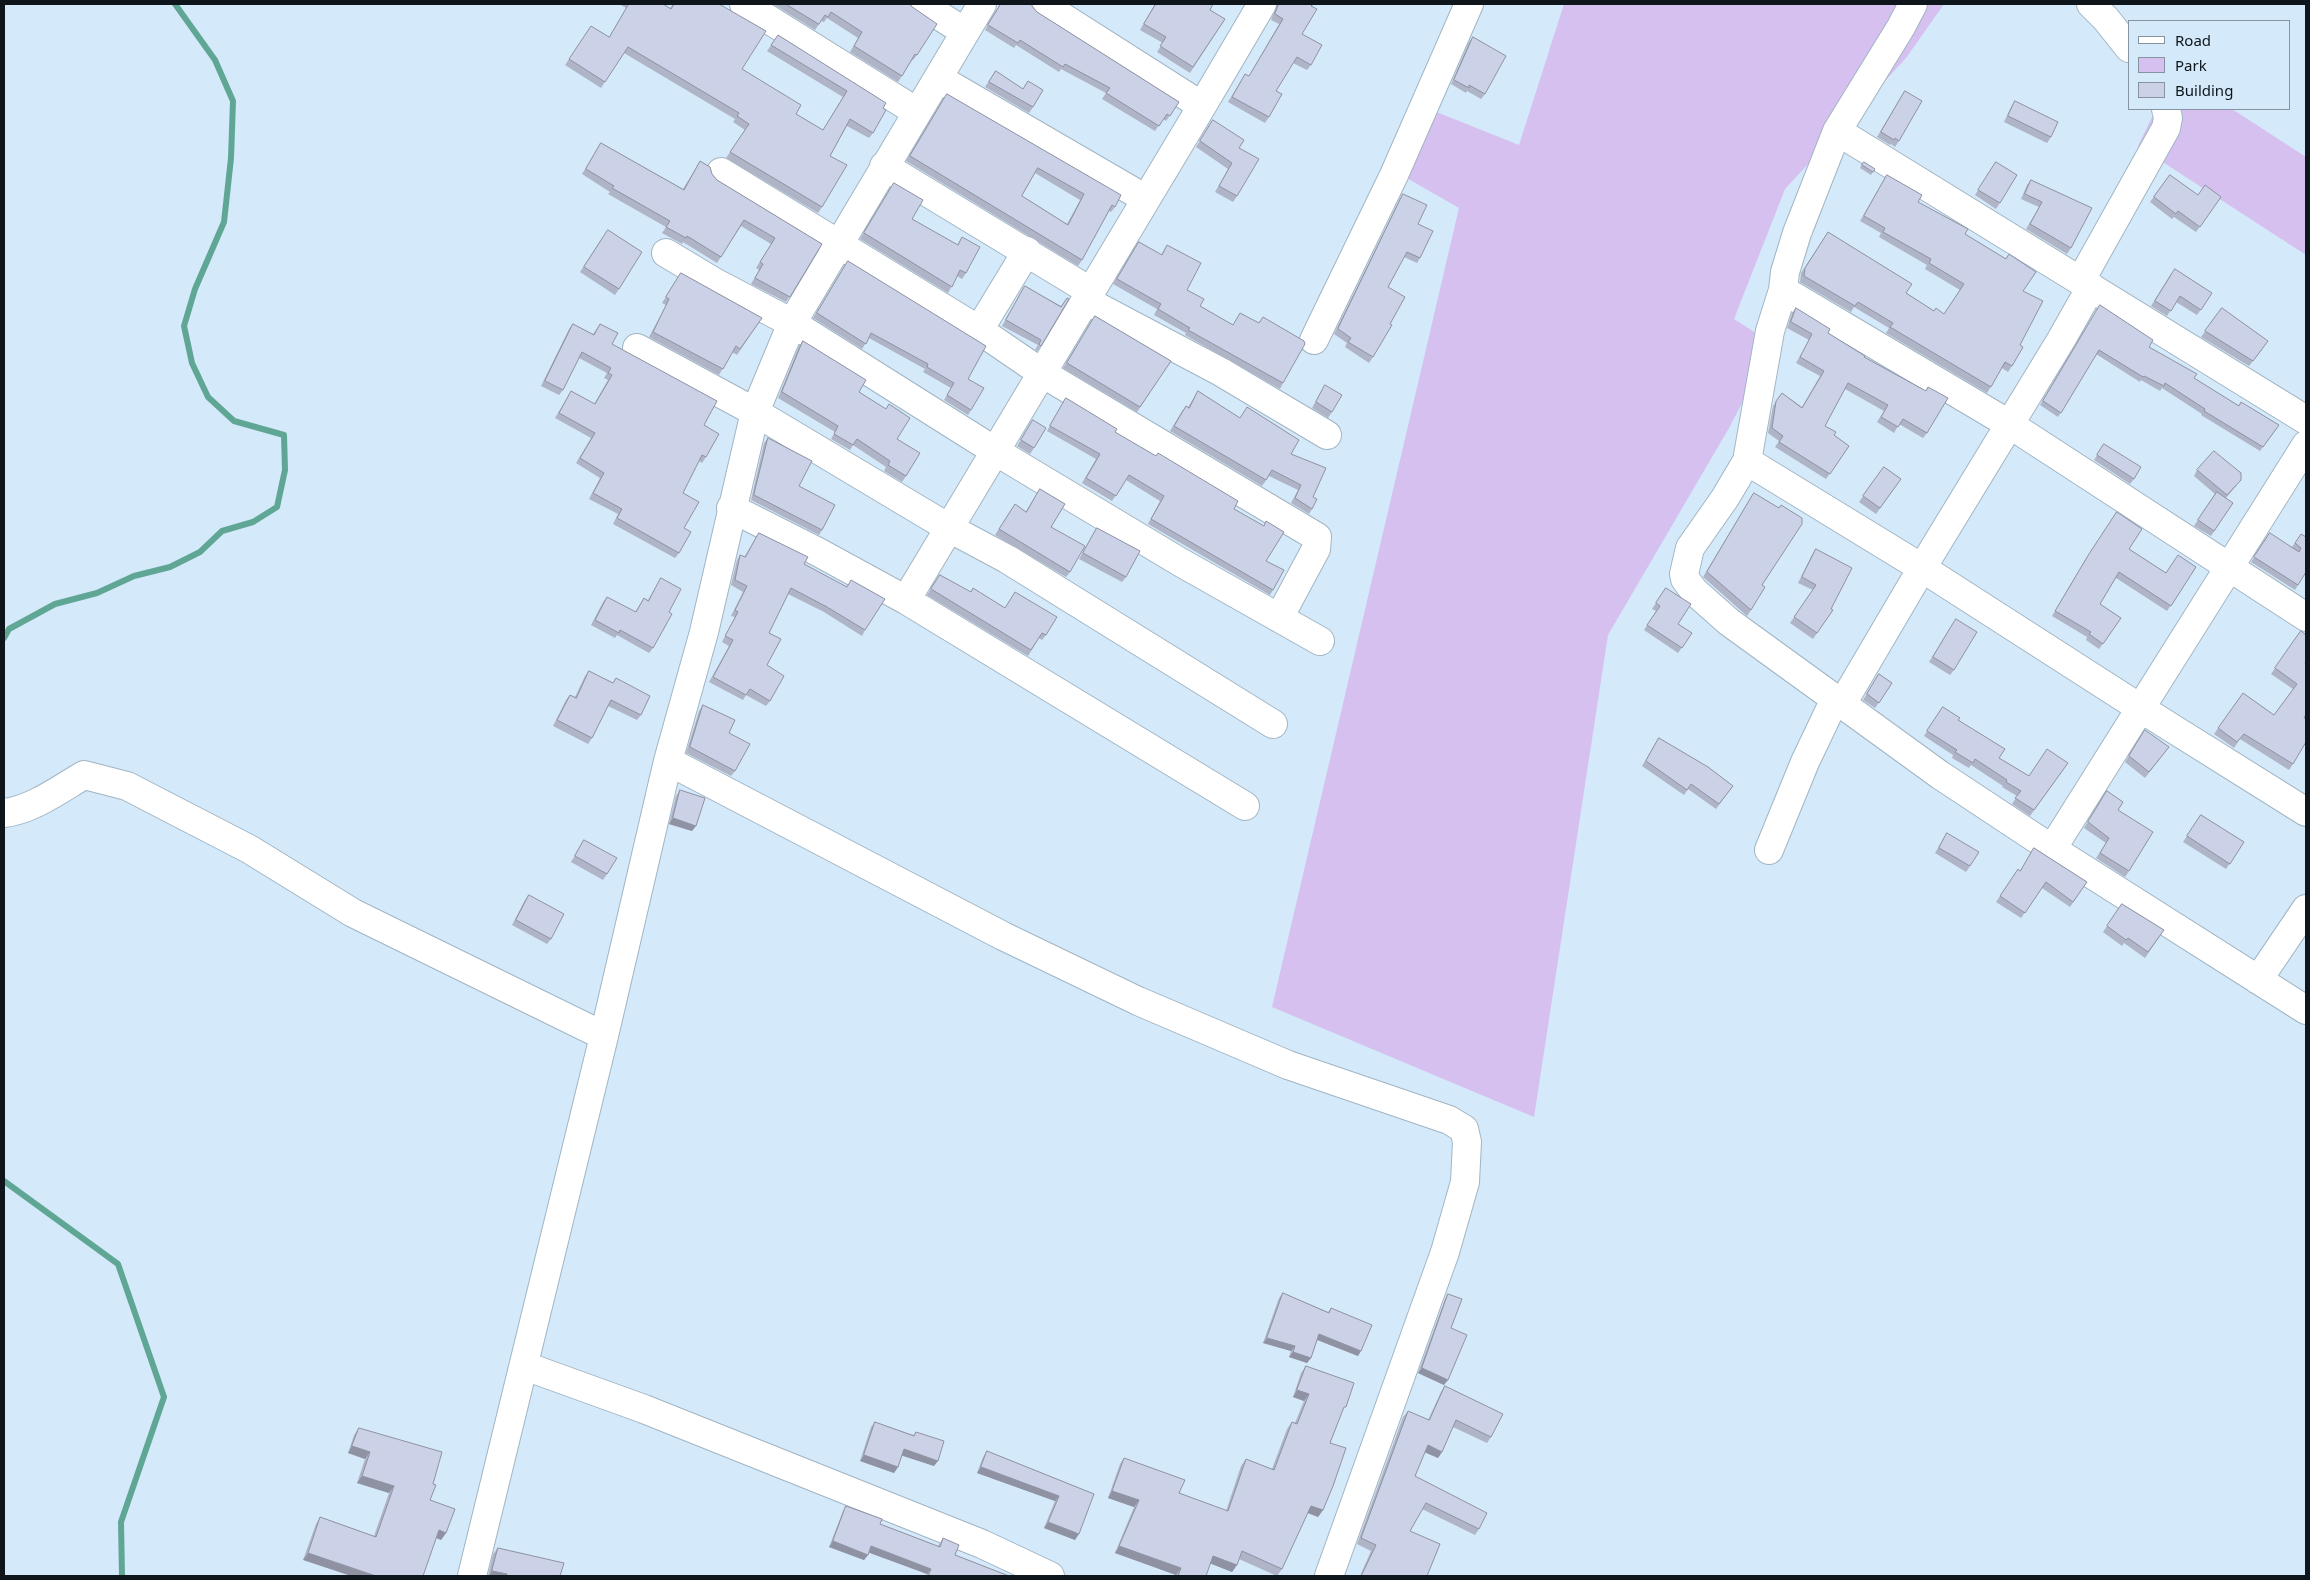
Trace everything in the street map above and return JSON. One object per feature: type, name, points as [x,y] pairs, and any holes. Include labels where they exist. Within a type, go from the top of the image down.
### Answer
[{"type":"street","points":[[744,4],[917,112]]},
{"type":"street","points":[[921,4],[965,32]]},
{"type":"street","points":[[472,1576],[525,1366],[668,761],[704,632],[731,508],[755,412],[792,323],[817,278],[840,245],[884,166],[982,4]]},
{"type":"street","points":[[1042,4],[1202,106]]},
{"type":"street","points":[[906,600],[1262,4]]},
{"type":"street","points":[[1314,340],[1394,175],[1469,4]]},
{"type":"street","points":[[1912,4],[1901,28],[1838,131],[1798,233],[1785,272],[1783,290],[1770,331],[1747,461],[1725,498],[1690,548],[1685,567],[1685,579],[1694,591],[1729,622],[1940,775],[2052,849],[2306,1010]]},
{"type":"street","points":[[2091,4],[2106,19],[2128,47]]},
{"type":"street","points":[[938,78],[1146,199]]},
{"type":"street","points":[[1769,850],[1806,762],[1839,702],[2061,340],[2086,284],[2166,128],[2168,118],[2166,110]]},
{"type":"street","points":[[1838,131],[2306,420]]},
{"type":"street","points":[[884,166],[1027,252],[1088,295],[1327,435]]},
{"type":"street","points":[[721,172],[979,330],[1042,373],[1317,537],[1316,549],[1279,618]]},
{"type":"street","points":[[979,330],[1027,252]]},
{"type":"street","points":[[666,253],[716,283],[792,323],[995,450],[1180,562],[1320,641]]},
{"type":"street","points":[[1783,290],[2009,424],[2306,617]]},
{"type":"street","points":[[636,348],[755,412],[949,528],[1007,559],[1273,724]]},
{"type":"street","points":[[2052,849],[2306,445]]},
{"type":"street","points":[[1747,461],[1922,568],[2306,812]]},
{"type":"street","points":[[731,508],[810,547],[906,600],[1245,806]]},
{"type":"street","points":[[668,761],[1003,936],[1138,1001],[1288,1065],[1449,1120],[1464,1129],[1467,1142],[1465,1182],[1445,1252],[1329,1576]]},
{"type":"street","points":[[8,813],[48,797],[84,775],[128,786],[249,848],[353,913],[604,1036]]},
{"type":"street","points":[[2258,980],[2306,909]]},
{"type":"street","points":[[525,1366],[662,1416],[982,1544],[1050,1576]]},
{"type":"green space","points":[[1564,4],[1944,4],[1906,58],[1785,189],[1734,319],[1773,344],[1729,428],[1608,635],[1534,1117],[1272,1007],[1459,208],[1405,177],[1434,111],[1519,145]]},
{"type":"green space","points":[[2156,110],[2234,110],[2306,157],[2306,255],[2138,146]]},
{"type":"building","points":[[629,4],[663,4],[671,9],[674,4],[719,4],[766,31],[742,69],[801,105],[796,114],[823,130],[847,91],[771,45],[778,35],[886,103],[883,108],[886,110],[873,133],[850,119],[830,156],[847,165],[822,207],[730,152],[749,124],[737,116],[739,113],[628,47],[605,82],[569,59],[591,26],[609,37]]},
{"type":"building","points":[[786,4],[911,4],[911,6],[937,24],[902,76],[854,46],[862,32],[831,12],[828,17],[825,15],[819,24]]},
{"type":"building","points":[[1001,4],[1032,4],[1037,12],[1179,102],[1170,116],[1167,114],[1159,126],[1106,93],[1110,88],[1065,64],[1063,67],[1020,40],[1018,43],[988,25]]},
{"type":"building","points":[[1156,4],[1213,4],[1210,10],[1225,19],[1193,67],[1160,46],[1166,37],[1144,24]]},
{"type":"building","points":[[1279,4],[1313,4],[1311,6],[1317,9],[1302,34],[1322,45],[1311,65],[1297,57],[1276,91],[1282,94],[1269,117],[1232,97],[1245,74],[1249,76],[1283,19],[1275,14]]},
{"type":"building","points":[[1473,37],[1506,56],[1485,94],[1469,85],[1469,88],[1454,80]]},
{"type":"building","points":[[996,71],[1023,89],[1028,81],[1043,90],[1033,107],[989,82]]},
{"type":"building","points":[[1905,91],[1922,101],[1899,141],[1881,132]]},
{"type":"building","points":[[947,94],[1121,195],[1115,207],[1112,205],[1082,260],[910,156]],"holes":[[[1038,168],[1084,194],[1068,225],[1022,196]]]},
{"type":"building","points":[[2015,101],[2058,122],[2051,137],[2008,116]]},
{"type":"building","points":[[1213,120],[1244,140],[1239,148],[1259,159],[1237,196],[1219,186],[1232,163],[1200,141]]},
{"type":"building","points":[[601,143],[684,190],[700,161],[710,167],[712,174],[717,180],[822,244],[790,297],[755,278],[763,264],[760,262],[775,238],[744,220],[721,257],[687,236],[686,238],[666,227],[670,221],[612,188],[614,186],[586,169]]},
{"type":"building","points":[[1864,162],[1875,169],[1873,172],[1862,165]]},
{"type":"building","points":[[1996,162],[2017,175],[2000,203],[1978,190]]},
{"type":"building","points":[[1887,175],[1922,195],[1918,202],[1968,229],[1965,234],[2006,259],[2009,254],[2036,272],[2023,291],[2043,301],[2020,345],[2023,347],[2012,366],[2005,362],[1991,387],[1890,327],[1893,323],[1858,302],[1855,306],[1804,276],[1805,268],[1828,232],[1912,284],[1906,293],[1934,311],[1936,308],[1944,314],[1964,284],[1929,263],[1931,259],[1883,232],[1885,228],[1864,216]]},
{"type":"building","points":[[2170,175],[2198,195],[2205,185],[2221,197],[2200,227],[2178,211],[2176,214],[2154,197]]},
{"type":"building","points":[[2031,180],[2092,208],[2071,248],[2030,224],[2042,202],[2025,194]]},
{"type":"building","points":[[894,183],[923,200],[912,219],[958,245],[962,237],[980,247],[966,273],[960,270],[952,287],[864,233]]},
{"type":"building","points":[[1403,194],[1427,205],[1418,224],[1433,231],[1420,258],[1407,252],[1388,287],[1405,297],[1390,324],[1392,325],[1373,357],[1348,342],[1351,338],[1338,329]]},
{"type":"building","points":[[608,230],[642,252],[619,289],[584,267]]},
{"type":"building","points":[[1139,242],[1162,255],[1167,245],[1201,263],[1187,290],[1204,299],[1200,306],[1233,325],[1240,313],[1259,323],[1263,317],[1304,341],[1305,344],[1283,383],[1188,330],[1190,328],[1158,309],[1161,304],[1117,279]]},
{"type":"building","points":[[848,261],[986,346],[968,379],[984,388],[971,410],[947,395],[954,383],[927,367],[928,364],[871,333],[866,344],[817,313]]},
{"type":"building","points":[[2175,269],[2212,293],[2201,310],[2180,296],[2171,311],[2155,301]]},
{"type":"building","points":[[681,273],[762,318],[740,349],[736,346],[723,369],[653,332],[669,299],[666,297]]},
{"type":"building","points":[[1025,286],[1061,307],[1067,298],[1069,299],[1041,346],[1039,344],[1041,340],[1006,320]]},
{"type":"building","points":[[2100,305],[2153,340],[2149,347],[2197,374],[2194,378],[2239,406],[2241,402],[2279,425],[2263,447],[2204,411],[2205,409],[2165,383],[2164,386],[2143,377],[2099,350],[2061,413],[2043,401]]},
{"type":"building","points":[[1796,308],[1830,329],[1828,333],[1864,357],[1926,391],[1928,387],[1948,398],[1927,433],[1903,419],[1898,427],[1881,417],[1888,405],[1848,383],[1825,426],[1836,432],[1834,435],[1849,446],[1830,474],[1779,442],[1783,436],[1772,428],[1776,401],[1782,393],[1802,408],[1824,371],[1800,357],[1812,334],[1791,322]]},
{"type":"building","points":[[2222,308],[2268,341],[2253,361],[2205,331]]},
{"type":"building","points":[[1095,316],[1171,361],[1140,407],[1067,363]]},
{"type":"building","points":[[573,324],[594,335],[600,324],[618,333],[612,344],[717,401],[704,425],[719,434],[706,457],[702,455],[683,493],[699,502],[684,528],[691,532],[679,553],[617,518],[622,509],[593,493],[604,473],[580,458],[595,433],[559,413],[571,391],[595,404],[612,375],[608,373],[611,368],[582,352],[563,390],[545,381]]},
{"type":"building","points":[[803,341],[866,380],[859,392],[886,409],[889,404],[910,418],[897,439],[920,453],[906,476],[888,465],[890,461],[857,439],[853,445],[834,434],[838,426],[782,392]]},
{"type":"building","points":[[1325,385],[1342,395],[1332,412],[1316,402]]},
{"type":"building","points":[[1198,391],[1240,418],[1247,407],[1299,440],[1291,454],[1326,468],[1313,497],[1317,499],[1312,509],[1295,498],[1301,485],[1272,470],[1266,480],[1174,426],[1186,406],[1189,408]]},
{"type":"building","points":[[1066,398],[1117,429],[1115,432],[1156,456],[1158,453],[1238,501],[1234,509],[1264,526],[1266,521],[1284,532],[1266,561],[1284,570],[1273,590],[1151,519],[1164,496],[1129,475],[1116,496],[1086,478],[1100,454],[1050,426]]},
{"type":"building","points":[[1033,420],[1046,428],[1034,448],[1021,440]]},
{"type":"building","points":[[768,438],[812,461],[799,486],[835,505],[822,530],[754,495]]},
{"type":"building","points":[[2104,444],[2141,467],[2134,479],[2097,455]]},
{"type":"building","points":[[2214,451],[2241,473],[2241,480],[2227,495],[2197,470]]},
{"type":"building","points":[[1884,467],[1901,479],[1880,508],[1863,496]]},
{"type":"building","points":[[1040,489],[1065,504],[1051,527],[1085,546],[1070,572],[999,529],[1015,504],[1026,512]]},
{"type":"building","points":[[2217,492],[2233,503],[2214,531],[2198,520]]},
{"type":"building","points":[[1754,493],[1779,508],[1781,505],[1802,518],[1802,524],[1762,585],[1765,587],[1751,610],[1707,572]]},
{"type":"building","points":[[2117,512],[2142,529],[2129,549],[2166,573],[2178,555],[2196,567],[2171,606],[2119,572],[2100,604],[2121,618],[2103,644],[2089,634],[2091,632],[2055,611]]},
{"type":"building","points":[[1097,528],[1140,551],[1126,577],[1083,553]]},
{"type":"building","points":[[759,533],[808,557],[804,564],[847,587],[851,580],[885,599],[865,630],[791,588],[769,633],[781,639],[767,665],[784,676],[770,701],[750,689],[746,695],[713,677],[733,640],[725,636],[738,612],[735,610],[747,586],[735,580],[740,555],[745,557]]},
{"type":"building","points":[[2270,533],[2299,552],[2301,548],[2295,543],[2301,534],[2306,537],[2306,572],[2298,585],[2254,557]]},
{"type":"building","points":[[1816,549],[1852,568],[1831,609],[1833,610],[1817,633],[1794,617],[1816,585],[1802,577]]},
{"type":"building","points":[[940,575],[971,592],[973,588],[1005,608],[1015,592],[1057,617],[1046,635],[1042,633],[1031,650],[931,589]]},
{"type":"building","points":[[661,578],[681,589],[669,612],[672,614],[653,648],[620,630],[619,633],[595,620],[607,597],[636,612],[644,598],[648,601]]},
{"type":"building","points":[[1666,588],[1691,604],[1678,624],[1692,633],[1682,648],[1647,625],[1660,606],[1656,603]]},
{"type":"building","points":[[1956,619],[1977,632],[1954,670],[1933,657]]},
{"type":"building","points":[[2301,631],[2306,635],[2306,714],[2304,718],[2306,719],[2306,742],[2293,764],[2244,734],[2237,742],[2218,728],[2243,693],[2274,715],[2297,684],[2275,668]]},
{"type":"building","points":[[589,671],[613,683],[616,678],[650,696],[641,715],[611,700],[592,738],[557,720],[570,695],[576,698]]},
{"type":"building","points":[[1879,674],[1892,683],[1879,703],[1867,694]]},
{"type":"building","points":[[703,705],[735,720],[729,733],[750,744],[735,771],[690,747]]},
{"type":"building","points":[[1943,707],[1960,718],[1958,720],[2005,749],[1999,758],[2029,776],[2047,749],[2068,763],[2034,810],[2015,798],[2021,791],[2006,782],[2007,780],[1975,759],[1973,763],[1955,752],[1957,750],[1927,731]]},
{"type":"building","points":[[2145,730],[2169,747],[2149,772],[2129,756]]},
{"type":"building","points":[[1659,738],[1708,767],[1733,786],[1719,804],[1691,784],[1687,790],[1646,761]]},
{"type":"building","points":[[680,790],[705,798],[696,826],[673,818]]},
{"type":"building","points":[[2107,791],[2123,802],[2118,810],[2153,832],[2129,871],[2100,853],[2109,838],[2088,822]]},
{"type":"building","points":[[2201,815],[2244,842],[2230,864],[2187,836]]},
{"type":"building","points":[[1947,833],[1979,852],[1970,866],[1939,848]]},
{"type":"building","points":[[584,840],[617,858],[607,874],[575,856]]},
{"type":"building","points":[[2034,848],[2087,882],[2073,902],[2046,882],[2025,913],[2000,896],[2018,869],[2020,871]]},
{"type":"building","points":[[529,895],[564,914],[551,939],[516,920]]},
{"type":"building","points":[[2122,904],[2164,930],[2148,952],[2128,938],[2126,940],[2107,926]]},
{"type":"building","points":[[1283,1293],[1329,1313],[1331,1308],[1372,1325],[1361,1351],[1319,1334],[1311,1358],[1293,1352],[1295,1346],[1267,1338]]},
{"type":"building","points":[[1448,1294],[1462,1299],[1451,1328],[1467,1335],[1448,1380],[1422,1368]]},
{"type":"building","points":[[1306,1366],[1354,1383],[1330,1443],[1346,1448],[1333,1486],[1323,1510],[1311,1506],[1282,1569],[1242,1551],[1237,1565],[1213,1556],[1206,1576],[1178,1576],[1181,1568],[1119,1546],[1139,1500],[1112,1491],[1124,1458],[1185,1480],[1179,1493],[1228,1511],[1246,1459],[1274,1470],[1292,1422],[1297,1424],[1309,1394],[1297,1390]]},
{"type":"building","points":[[1445,1386],[1503,1414],[1491,1437],[1456,1420],[1442,1452],[1428,1445],[1415,1476],[1487,1513],[1479,1529],[1426,1503],[1410,1531],[1440,1544],[1427,1576],[1361,1576],[1376,1545],[1361,1538],[1408,1411],[1429,1420]]},
{"type":"building","points":[[875,1422],[914,1436],[916,1432],[944,1441],[938,1461],[904,1449],[898,1467],[864,1455]]},
{"type":"building","points":[[359,1428],[442,1452],[433,1484],[436,1485],[430,1500],[455,1509],[446,1533],[439,1530],[423,1576],[376,1576],[308,1553],[320,1517],[376,1537],[394,1486],[362,1476],[370,1452],[352,1446]]},
{"type":"building","points":[[987,1451],[1094,1494],[1079,1534],[1048,1522],[1059,1496],[981,1467]]},
{"type":"building","points":[[846,1506],[882,1519],[880,1524],[940,1547],[943,1538],[959,1545],[955,1555],[1009,1576],[928,1576],[931,1569],[871,1546],[868,1555],[833,1541]]},
{"type":"building","points":[[498,1548],[564,1563],[560,1576],[507,1576],[507,1574],[492,1571]]},
{"type":"waterway","points":[[4,638],[9,629],[55,604],[97,593],[134,576],[170,567],[200,552],[222,531],[253,522],[277,507],[285,470],[284,435],[234,421],[208,397],[192,363],[184,326],[195,289],[224,222],[231,158],[233,101],[215,60],[175,4]]},
{"type":"waterway","points":[[4,1181],[118,1264],[164,1397],[121,1522],[122,1576]]}]
